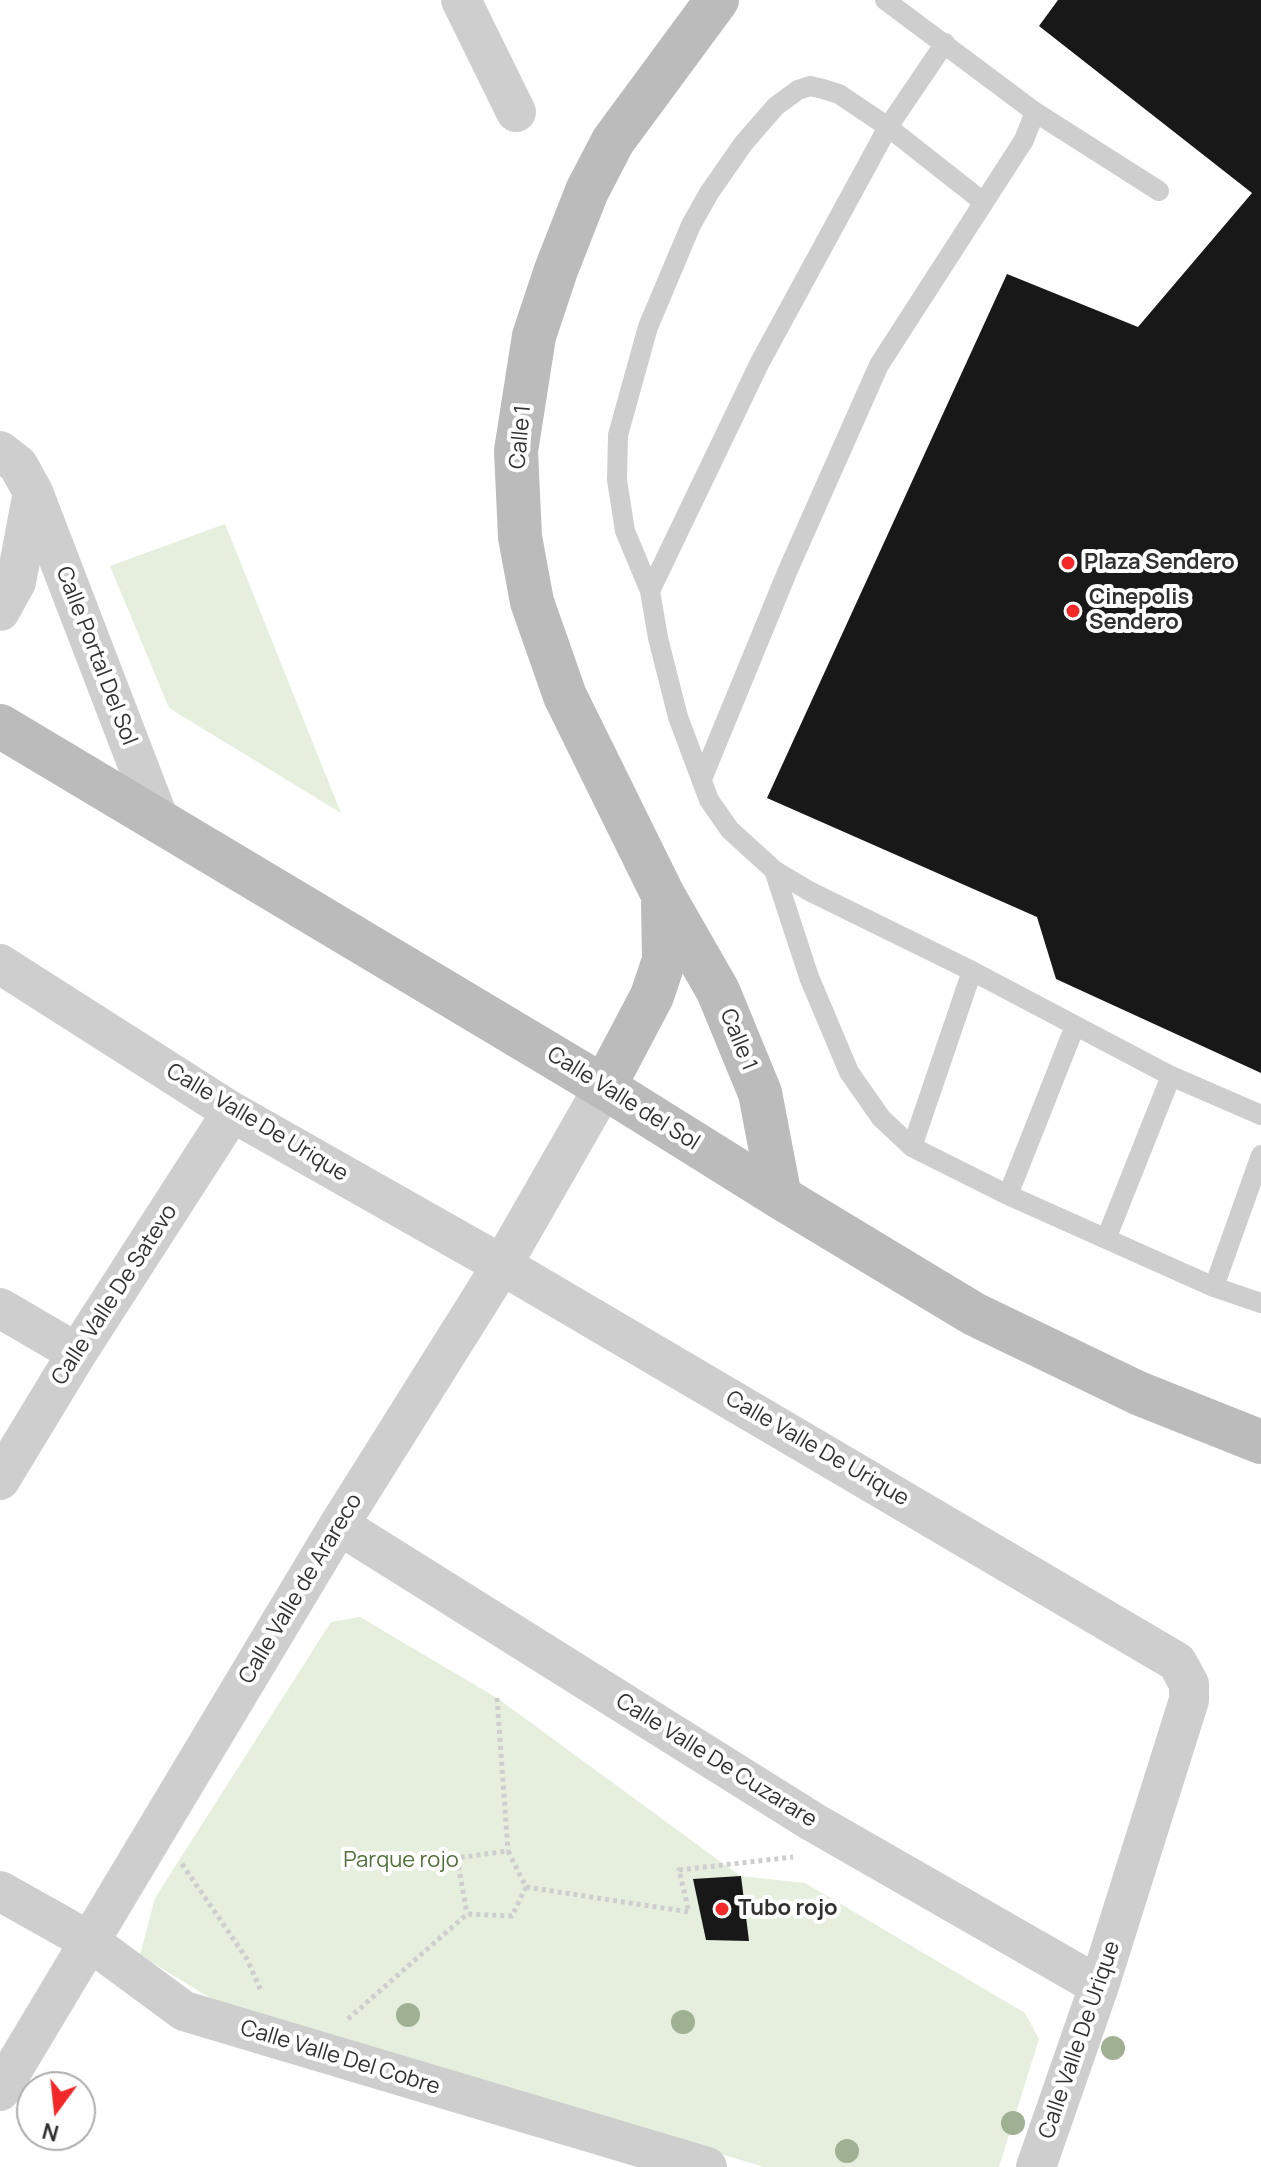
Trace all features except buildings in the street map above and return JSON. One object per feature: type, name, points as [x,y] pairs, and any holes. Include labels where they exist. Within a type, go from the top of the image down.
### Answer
[{"type":"street","points":[[461,0],[516,112]]},
{"type":"street","name":"Calle 1","points":[[717,0],[613,141],[587,191],[556,270],[534,336],[516,451],[520,537],[532,602],[565,696],[663,895],[718,991],[760,1093],[780,1197]]},
{"type":"street","name":"Calle Portal Del Sol","points":[[0,451],[18,465],[33,492],[159,820]]},
{"type":"street","name":"Calle Portal Del Sol","points":[[0,611],[16,582],[33,492]]},
{"type":"street","name":"Calle Valle del Sol","points":[[0,726],[604,1087],[974,1314],[1138,1393],[1261,1442]]},
{"type":"street","name":"Calle 1","points":[[604,1087],[652,996],[664,960],[663,895]]},
{"type":"street","name":"Calle Valle De Urique","points":[[0,964],[232,1112],[502,1265],[1177,1662],[1189,1684],[1189,1700],[1099,1986],[1036,2167]]},
{"type":"street","name":"Calle Valle de Arareco","points":[[0,2091],[339,1525],[502,1265],[604,1087]]},
{"type":"street","name":"Calle Valle De Satevo","points":[[0,1480],[77,1353],[232,1112]]},
{"type":"street","points":[[0,1308],[77,1353]]},
{"type":"street","name":"Calle Valle De Cuzarare","points":[[339,1525],[862,1851],[1099,1986]]},
{"type":"street","name":"Calle Valle Del Cobre","points":[[0,1891],[89,1941],[184,2011],[707,2167]]},
{"type":"lane","points":[[885,0],[1035,112],[1159,191]]},
{"type":"lane","points":[[650,591],[759,364],[888,127],[945,43]]},
{"type":"lane","points":[[982,201],[888,127],[839,94],[810,86],[798,90],[776,106],[743,144],[709,193],[691,225],[648,327],[618,435],[617,480],[625,531],[650,591],[678,717],[709,800],[730,830],[774,870],[809,891],[972,971],[1171,1076],[1261,1115]]},
{"type":"lane","points":[[702,779],[788,570],[879,365],[1024,140],[1035,112]]},
{"type":"lane","points":[[774,870],[809,977],[849,1072],[881,1118],[912,1147],[1106,1239],[1214,1287],[1261,1303]]},
{"type":"lane","points":[[912,1147],[972,971]]},
{"type":"lane","points":[[1008,1195],[1075,1026]]},
{"type":"lane","points":[[1106,1239],[1171,1076]]},
{"type":"lane","points":[[1214,1287],[1261,1155]]},
{"type":"path","points":[[497,1698],[508,1851],[526,1887]]},
{"type":"path","points":[[467,1914],[457,1858],[508,1851]]},
{"type":"path","points":[[526,1887],[689,1912],[679,1870],[748,1860],[862,1851]]},
{"type":"path","points":[[179,1860],[247,1959],[264,1998]]},
{"type":"path","points":[[347,2020],[467,1914],[512,1916],[526,1887]]},
{"type":"green space","points":[[225,524],[341,813],[169,708],[110,566]]},
{"type":"green space","name":"Parque rojo","points":[[360,1617],[497,1698],[740,1876],[805,1883],[1025,2013],[1039,2039],[999,2167],[764,2167],[212,1999],[140,1955],[155,1898],[331,1622]]},
{"type":"place","name":"Plaza Sendero","points":[[1068,563]]},
{"type":"place","name":"Cinepolis Sendero","points":[[1073,611]]},
{"type":"place","name":"Tubo rojo","points":[[722,1909]]}]
